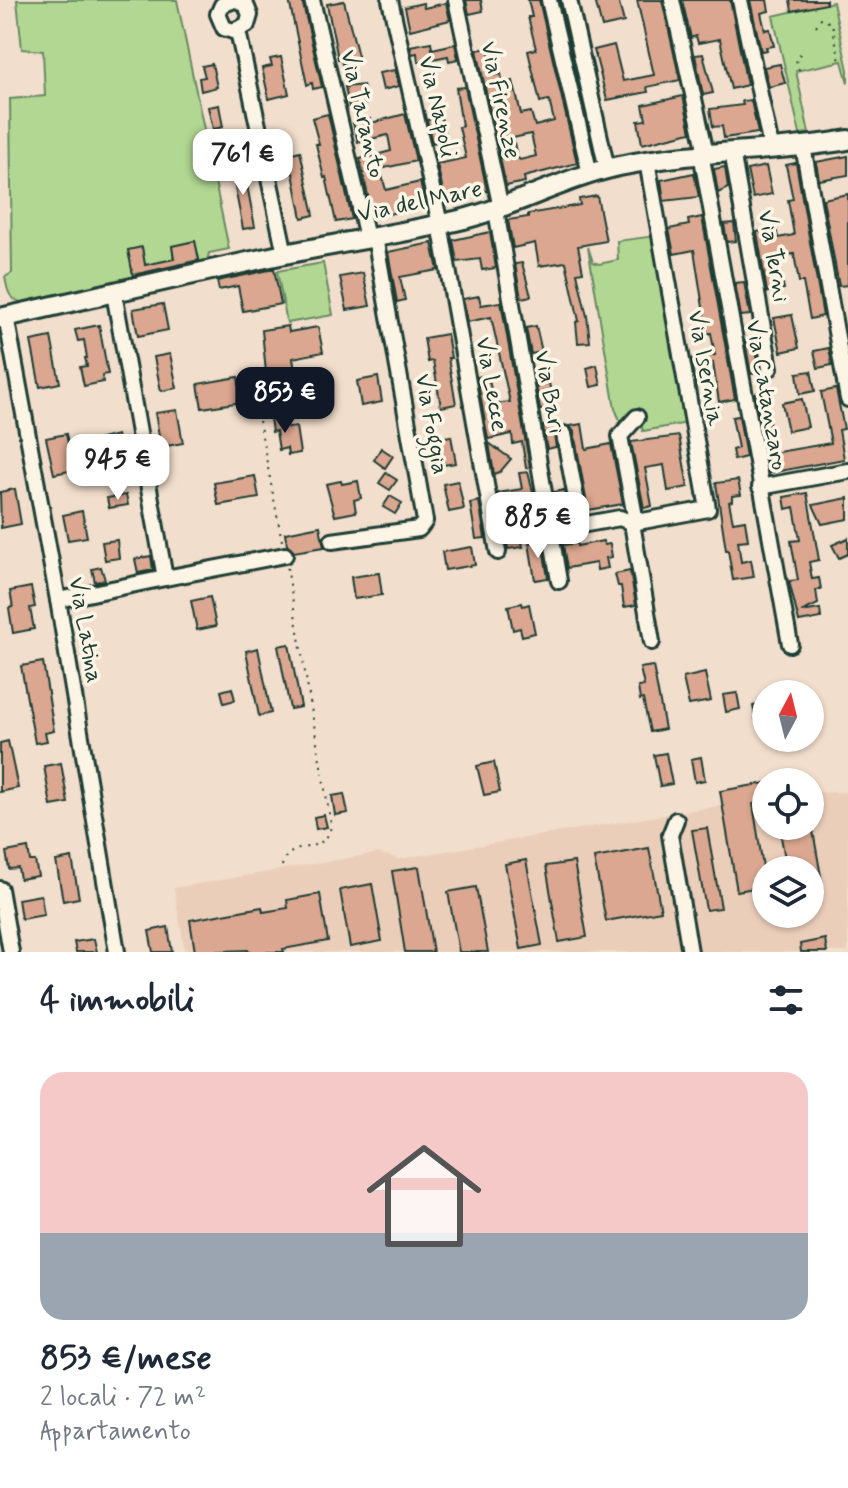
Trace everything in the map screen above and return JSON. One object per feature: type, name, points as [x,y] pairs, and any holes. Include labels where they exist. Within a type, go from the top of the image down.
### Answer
[{"type":"main road","name":"Via del Mare","points":[[3,317],[285,254],[440,224],[498,209],[599,171],[704,153],[848,140]]},
{"type":"street","points":[[233,0],[246,5],[250,15],[247,25],[238,31],[224,28],[219,19],[222,5],[233,0]]},
{"type":"street","name":"Via Taranto","points":[[312,0],[371,238]]},
{"type":"street","name":"Via Napoli","points":[[390,0],[440,224]]},
{"type":"street","name":"Via Firenze","points":[[456,0],[498,209]]},
{"type":"street","points":[[549,0],[599,171]]},
{"type":"street","points":[[569,0],[599,171]]},
{"type":"street","name":"Via Catanzaro","points":[[672,0],[704,153],[760,487],[790,644]]},
{"type":"street","points":[[740,0],[771,147]]},
{"type":"street","points":[[238,31],[285,254]]},
{"type":"street","points":[[803,146],[848,399]]},
{"type":"street","name":"Via Terni","points":[[732,151],[770,368]]},
{"type":"street","name":"Via Isernia","points":[[564,434],[581,525],[620,518],[634,523],[708,509],[647,161]]},
{"type":"street","name":"Via Bari","points":[[498,209],[559,581]]},
{"type":"street","name":"Via Lecce","points":[[440,224],[498,552]]},
{"type":"street","name":"Via Foggia","points":[[332,541],[419,529],[425,521],[371,238]]},
{"type":"street","points":[[114,293],[165,578]]},
{"type":"street","name":"Via Latina","points":[[3,317],[58,600],[117,952]]},
{"type":"street","points":[[637,417],[620,436],[652,642]]},
{"type":"street","points":[[760,487],[848,471]]},
{"type":"street","points":[[58,600],[285,555]]},
{"type":"street","points":[[676,820],[670,835],[690,952]]},
{"type":"street","points":[[0,889],[11,952]]},
{"type":"path","points":[[816,26],[821,18],[832,24],[840,61]]},
{"type":"path","points":[[799,70],[796,60],[803,49]]},
{"type":"path","points":[[259,421],[331,824],[326,840],[291,852],[283,860],[282,866]]},
{"type":"shaded area","points":[[848,792],[848,952],[185,952],[174,888],[378,853],[398,859],[752,800],[752,840],[824,840],[824,793]]},
{"type":"green space","points":[[17,0],[177,0],[229,249],[209,253],[207,262],[200,264],[195,241],[172,246],[174,259],[145,265],[142,248],[128,251],[134,277],[22,302],[11,296],[5,277],[12,273],[10,99],[45,96],[43,51],[22,49]]},
{"type":"green space","points":[[833,2],[848,83],[842,61],[796,71],[809,133],[800,134],[773,16]]},
{"type":"green space","points":[[655,236],[688,423],[643,431],[639,413],[623,427],[615,409],[588,247],[593,262],[599,264],[618,260],[617,241]]},
{"type":"green space","points":[[323,263],[333,315],[287,323],[277,271]]},
{"type":"building","points":[[289,0],[302,0],[322,87],[313,89],[312,83],[307,85]]},
{"type":"building","points":[[466,0],[481,0],[483,11],[469,14]]},
{"type":"building","points":[[528,0],[539,0],[577,163],[524,177],[525,182],[506,186],[477,50],[488,48],[495,75],[501,74],[503,83],[513,81],[521,114],[531,112],[535,126],[554,121],[549,100],[540,102],[528,51],[536,49],[528,17],[532,17]],"holes":[[[531,134],[536,156],[520,160],[513,138]]]},
{"type":"building","points":[[595,0],[618,0],[624,22],[602,27]]},
{"type":"building","points":[[637,0],[662,0],[680,80],[647,87],[648,92],[607,100],[594,50],[614,45],[623,81],[654,75]]},
{"type":"building","points":[[682,0],[730,0],[747,85],[731,89],[720,39],[698,43],[696,36],[691,38]]},
{"type":"building","points":[[750,0],[767,0],[769,11],[761,13],[765,30],[770,29],[774,46],[766,47],[767,50],[761,51]]},
{"type":"building","points":[[790,0],[826,0],[826,4],[792,11]]},
{"type":"building","points":[[344,1],[359,60],[342,64],[338,59],[327,4]]},
{"type":"building","points":[[423,3],[424,8],[446,3],[450,20],[410,30],[405,7]]},
{"type":"building","points":[[431,42],[432,49],[455,44],[458,59],[449,61],[448,56],[418,62],[417,53],[412,54],[410,46]]},
{"type":"building","points":[[703,54],[713,93],[703,95],[695,55]]},
{"type":"building","points":[[281,57],[289,94],[269,99],[262,68],[272,66],[270,59]]},
{"type":"building","points":[[212,64],[217,87],[201,91],[199,78],[205,77],[202,66]]},
{"type":"building","points":[[780,64],[785,83],[769,87],[764,67]]},
{"type":"building","points":[[395,70],[399,86],[383,90],[379,73]]},
{"type":"building","points":[[363,85],[366,104],[349,107],[345,87]]},
{"type":"building","points":[[465,87],[487,191],[476,193],[475,189],[444,195],[437,164],[466,158],[459,127],[462,126],[456,88]]},
{"type":"building","points":[[683,96],[691,132],[642,144],[638,121],[646,120],[643,105]]},
{"type":"building","points":[[751,100],[758,133],[724,138],[722,126],[713,127],[710,109],[743,105],[742,101]]},
{"type":"building","points":[[219,105],[223,127],[213,129],[208,107]]},
{"type":"building","points":[[328,114],[352,219],[336,222],[312,118]]},
{"type":"building","points":[[405,114],[416,161],[380,169],[386,190],[420,182],[425,203],[373,219],[360,159],[391,151],[388,135],[358,142],[353,123],[370,119],[371,123]]},
{"type":"building","points":[[441,117],[446,140],[432,143],[427,120]]},
{"type":"building","points":[[300,151],[314,215],[302,218],[289,154]]},
{"type":"building","points":[[848,156],[848,175],[819,180],[816,162]]},
{"type":"building","points":[[796,163],[823,316],[810,319],[794,254],[777,257],[784,289],[767,292],[757,232],[776,228],[778,238],[794,235],[788,200],[793,199],[786,165]]},
{"type":"building","points":[[243,164],[255,227],[243,229],[231,167]]},
{"type":"building","points":[[766,166],[772,194],[753,198],[747,170]]},
{"type":"building","points":[[725,167],[728,188],[718,193],[714,169]]},
{"type":"building","points":[[694,173],[699,197],[664,201],[661,180]]},
{"type":"building","points":[[848,194],[848,285],[839,286],[823,199]]},
{"type":"building","points":[[597,196],[606,241],[578,246],[583,272],[577,273],[590,342],[578,343],[576,322],[579,321],[566,262],[539,266],[535,243],[513,248],[508,220],[580,205],[579,199]]},
{"type":"building","points":[[702,217],[735,399],[719,402],[713,363],[693,367],[692,359],[715,355],[711,333],[707,333],[694,250],[674,254],[669,229],[689,225],[688,220]]},
{"type":"building","points":[[734,223],[736,241],[727,242],[724,224]]},
{"type":"building","points":[[490,232],[496,268],[482,270],[480,259],[457,262],[453,240]]},
{"type":"building","points":[[195,241],[199,260],[133,275],[128,250],[142,247],[145,265],[174,259],[172,246]]},
{"type":"building","points":[[432,243],[438,270],[400,277],[405,300],[397,302],[388,252]]},
{"type":"building","points":[[522,263],[531,296],[521,298],[515,264]]},
{"type":"building","points":[[274,269],[281,304],[243,311],[238,286],[219,290],[217,281]]},
{"type":"building","points":[[363,273],[370,306],[347,310],[340,277]]},
{"type":"building","points":[[744,282],[750,315],[741,316],[735,283]]},
{"type":"building","points":[[479,296],[481,305],[501,302],[530,467],[526,468],[522,442],[513,444],[512,434],[488,439],[477,377],[488,375],[494,404],[510,402],[491,317],[467,322],[463,299]]},
{"type":"building","points":[[163,304],[168,330],[138,336],[133,309]]},
{"type":"building","points":[[792,315],[799,348],[781,352],[774,318]]},
{"type":"building","points":[[99,325],[108,374],[102,375],[103,382],[84,386],[80,367],[87,366],[87,358],[84,340],[78,341],[75,330]]},
{"type":"building","points":[[288,326],[289,332],[318,327],[323,352],[293,358],[299,399],[288,400],[286,391],[268,394],[262,330]]},
{"type":"building","points":[[536,326],[542,352],[531,354],[526,328]]},
{"type":"building","points":[[447,334],[456,404],[441,407],[433,361],[428,362],[424,338]]},
{"type":"building","points":[[51,337],[60,383],[40,387],[31,341]]},
{"type":"building","points":[[754,339],[760,373],[751,374],[745,341]]},
{"type":"building","points":[[829,348],[832,365],[818,368],[814,351]]},
{"type":"building","points":[[170,354],[177,388],[161,391],[154,357]]},
{"type":"building","points":[[597,365],[601,385],[591,387],[587,368]]},
{"type":"building","points":[[811,371],[815,391],[800,394],[797,373]]},
{"type":"building","points":[[238,377],[242,402],[202,408],[198,384]]},
{"type":"building","points":[[378,377],[382,402],[361,406],[357,381]]},
{"type":"building","points":[[549,383],[554,407],[540,410],[536,385]]},
{"type":"building","points":[[836,389],[844,429],[839,430],[844,459],[769,473],[766,454],[831,443],[821,392]]},
{"type":"building","points":[[765,391],[770,428],[761,430],[755,393]]},
{"type":"building","points":[[802,399],[808,427],[788,431],[782,403]]},
{"type":"building","points":[[177,410],[183,443],[161,447],[155,413]]},
{"type":"building","points":[[285,415],[288,428],[296,427],[300,453],[288,455],[287,448],[279,450],[270,418]]},
{"type":"building","points":[[739,416],[746,457],[734,460],[732,450],[738,448],[732,417]]},
{"type":"building","points":[[558,424],[554,435],[556,447],[547,449],[543,426]]},
{"type":"building","points":[[582,424],[586,449],[611,444],[623,504],[588,510],[574,432],[570,426]]},
{"type":"building","points":[[66,434],[74,470],[54,474],[46,438]]},
{"type":"building","points":[[117,435],[119,443],[124,442],[128,461],[120,462],[123,472],[106,476],[97,440]]},
{"type":"building","points":[[451,436],[456,463],[443,465],[439,438]]},
{"type":"building","points":[[679,436],[688,487],[668,491],[664,465],[645,468],[652,506],[644,508],[631,442]]},
{"type":"building","points":[[489,443],[511,459],[500,472],[494,474]]},
{"type":"building","points":[[381,448],[393,456],[385,468],[374,460]]},
{"type":"building","points":[[528,472],[536,504],[513,508],[523,547],[508,549],[498,493],[522,489],[519,473]]},
{"type":"building","points":[[386,473],[397,480],[390,490],[379,483]]},
{"type":"building","points":[[255,476],[259,498],[218,505],[214,483]]},
{"type":"building","points":[[738,480],[741,495],[732,496],[729,502],[733,522],[745,520],[748,540],[738,541],[741,562],[751,560],[754,577],[733,580],[716,483]]},
{"type":"building","points":[[341,481],[342,484],[358,481],[361,498],[354,500],[356,512],[335,516],[326,484]]},
{"type":"building","points":[[458,481],[464,509],[449,512],[443,484]]},
{"type":"building","points":[[15,489],[21,524],[1,528],[0,492]]},
{"type":"building","points":[[564,490],[569,517],[558,518],[554,492]]},
{"type":"building","points":[[807,493],[819,560],[809,562],[812,579],[819,578],[821,589],[816,590],[818,604],[801,612],[820,609],[821,618],[799,622],[789,581],[798,580],[791,541],[800,540],[794,507],[786,509],[784,497]]},
{"type":"building","points":[[126,495],[128,505],[109,508],[107,498]]},
{"type":"building","points":[[390,496],[402,503],[395,514],[383,507]]},
{"type":"building","points":[[848,498],[848,519],[822,524],[813,505]]},
{"type":"building","points":[[479,501],[485,538],[476,539],[470,503]]},
{"type":"building","points":[[82,511],[87,537],[68,540],[63,515]]},
{"type":"building","points":[[320,526],[324,547],[294,552],[287,545],[285,533]]},
{"type":"building","points":[[848,538],[848,554],[839,558],[832,545]]},
{"type":"building","points":[[117,540],[119,558],[105,560],[102,542]]},
{"type":"building","points":[[542,541],[548,578],[535,580],[529,543]]},
{"type":"building","points":[[603,541],[604,545],[610,544],[612,557],[606,558],[608,568],[597,570],[596,563],[567,568],[563,545]]},
{"type":"building","points":[[472,547],[475,565],[445,570],[442,552]]},
{"type":"building","points":[[151,556],[153,570],[138,573],[135,559]]},
{"type":"building","points":[[101,567],[105,580],[95,582],[92,569]]},
{"type":"building","points":[[630,571],[636,605],[624,607],[621,586],[618,586],[615,574]]},
{"type":"building","points":[[379,573],[382,595],[354,599],[351,577]]},
{"type":"building","points":[[31,587],[35,607],[30,608],[34,629],[13,633],[10,591]]},
{"type":"building","points":[[210,597],[216,626],[197,630],[191,601]]},
{"type":"building","points":[[522,603],[523,606],[529,604],[535,633],[522,636],[520,628],[513,630],[508,606]]},
{"type":"building","points":[[289,644],[301,707],[290,709],[278,646]]},
{"type":"building","points":[[258,648],[271,713],[259,716],[246,651]]},
{"type":"building","points":[[43,662],[54,731],[45,733],[47,741],[35,743],[21,666]]},
{"type":"building","points":[[653,666],[665,729],[650,732],[638,687],[644,686],[640,668]]},
{"type":"building","points":[[705,673],[711,701],[689,705],[683,678]]},
{"type":"building","points":[[232,688],[235,700],[224,703],[221,691]]},
{"type":"building","points":[[737,693],[740,709],[726,712],[723,695]]},
{"type":"building","points":[[8,741],[18,788],[0,792],[0,743]]},
{"type":"building","points":[[666,753],[672,784],[660,786],[654,755]]},
{"type":"building","points":[[701,757],[705,780],[695,782],[691,759]]},
{"type":"building","points":[[494,762],[500,792],[484,795],[477,766]]},
{"type":"building","points":[[61,763],[68,803],[51,806],[44,766]]},
{"type":"building","points":[[752,785],[752,840],[759,840],[761,856],[752,856],[752,888],[737,891],[720,791]]},
{"type":"building","points":[[344,794],[348,813],[335,815],[332,796]]},
{"type":"building","points":[[324,815],[327,827],[316,829],[314,817]]},
{"type":"building","points":[[707,828],[721,908],[706,910],[692,830]]},
{"type":"building","points":[[782,840],[815,840],[817,856],[784,856]]},
{"type":"building","points":[[28,848],[30,861],[35,861],[38,876],[20,879],[18,868],[9,869],[6,852]]},
{"type":"building","points":[[649,848],[661,911],[606,921],[594,858]]},
{"type":"building","points":[[72,858],[79,898],[63,901],[56,861]]},
{"type":"building","points":[[526,860],[542,945],[521,949],[505,864]]},
{"type":"building","points":[[574,862],[587,937],[559,942],[546,866]]},
{"type":"building","points":[[419,867],[433,952],[405,952],[392,871]]},
{"type":"building","points":[[372,884],[382,941],[350,947],[340,890]]},
{"type":"building","points":[[476,887],[488,952],[459,952],[448,892]]},
{"type":"building","points":[[320,894],[328,941],[283,949],[284,952],[195,952],[190,920],[262,907],[263,912],[288,908],[287,900]]},
{"type":"building","points":[[41,895],[44,915],[21,919],[18,899]]},
{"type":"building","points":[[168,927],[172,952],[153,952],[149,931]]},
{"type":"building","points":[[94,939],[97,952],[76,952],[74,942]]},
{"type":"building","points":[[825,939],[827,952],[801,952],[800,944]]}]
